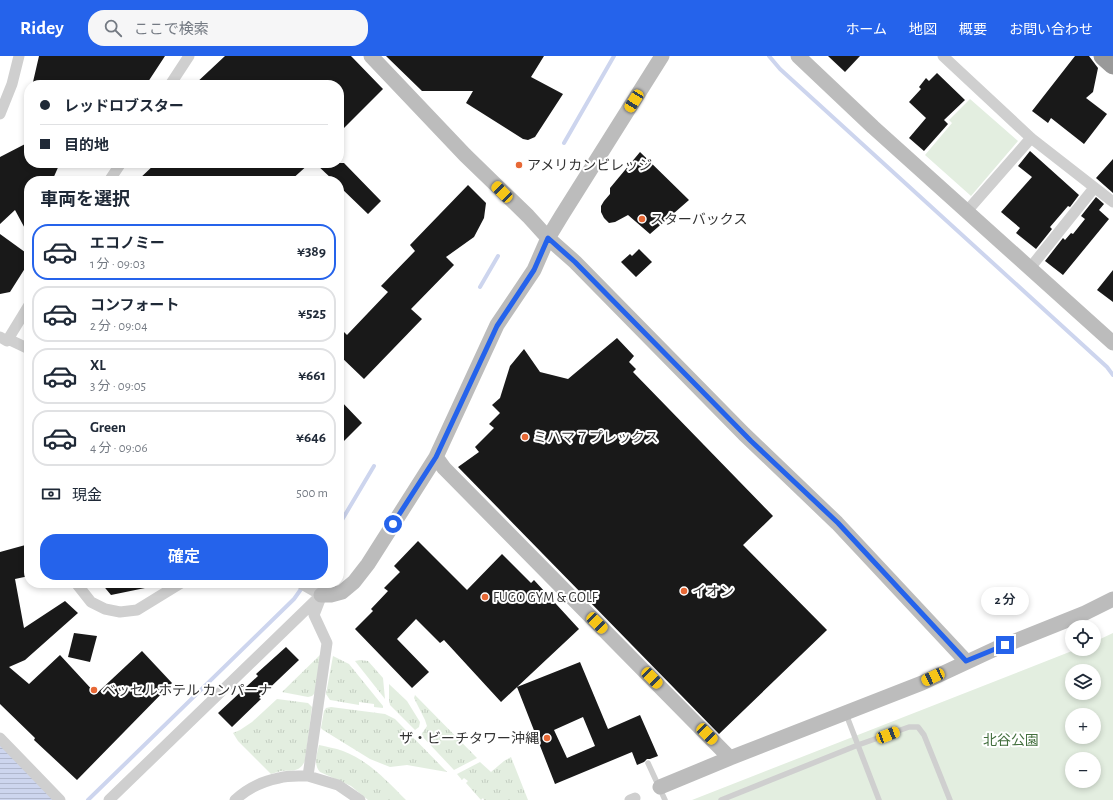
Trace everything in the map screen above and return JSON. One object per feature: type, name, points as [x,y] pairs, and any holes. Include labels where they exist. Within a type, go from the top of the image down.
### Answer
[{"type":"highway","points":[[1103,56],[1113,65]]},
{"type":"street","points":[[0,114],[12,84],[19,56]]},
{"type":"street","points":[[173,80],[189,56]]},
{"type":"street","points":[[371,56],[548,238],[575,262],[754,443],[838,523],[966,661]]},
{"type":"street","points":[[309,588],[322,595],[342,592],[354,582],[368,564],[436,457],[497,326],[534,270],[548,238],[662,56]]},
{"type":"street","points":[[798,56],[1113,344]]},
{"type":"street","points":[[943,56],[1031,138],[1113,202]]},
{"type":"street","points":[[967,211],[1031,138]]},
{"type":"street","points":[[1030,268],[1094,188]]},
{"type":"street","points":[[24,312],[5,337],[24,346]]},
{"type":"street","points":[[436,457],[444,468],[730,758]]},
{"type":"street","points":[[80,588],[91,602],[105,610],[120,612],[138,610],[173,588]]},
{"type":"street","points":[[308,776],[327,643],[314,615],[322,595]]},
{"type":"street","points":[[109,800],[322,595]]},
{"type":"street","points":[[662,794],[730,758],[922,682],[966,661],[1085,613],[1113,599]]},
{"type":"street","points":[[0,738],[60,800]]},
{"type":"street","points":[[235,800],[242,793],[280,777],[308,776],[338,785],[360,800]]},
{"type":"lane","points":[[845,712],[879,800]]},
{"type":"lane","points":[[721,800],[858,744],[908,727],[918,727],[924,735],[950,800]]},
{"type":"lane","points":[[648,764],[662,794]]},
{"type":"green space","points":[[970,99],[1018,141],[971,196],[925,155],[952,123],[949,120]]},
{"type":"green space","name":"北谷公園","points":[[1113,633],[1113,800],[692,800],[1065,654],[1065,656],[1101,656],[1101,639]]},
{"type":"green space","points":[[321,654],[315,693],[312,696],[308,697],[282,692]]},
{"type":"green space","points":[[333,656],[349,664],[383,706],[383,708],[374,707],[374,704],[359,702],[359,705],[330,700],[326,694]]},
{"type":"green space","points":[[355,661],[368,661],[383,678],[385,699]]},
{"type":"green space","points":[[389,684],[407,701],[420,722],[419,727],[415,730],[390,705]]},
{"type":"green space","points":[[415,695],[477,758],[454,770],[421,735],[427,726],[414,698]]},
{"type":"green space","points":[[277,699],[308,703],[312,707],[305,761],[303,765],[295,770],[281,771],[271,774],[238,741],[233,733],[252,722]]},
{"type":"green space","points":[[331,707],[385,714],[395,719],[447,772],[407,765],[390,767],[370,759],[321,728],[324,711],[326,708]]},
{"type":"green space","points":[[319,745],[343,751],[361,760],[377,772],[406,800],[368,800],[351,786],[320,772],[316,762]]},
{"type":"green space","points":[[511,757],[528,800],[484,800],[483,798],[481,800],[466,783],[468,781],[464,778],[462,780],[457,774],[480,762],[491,772]]},
{"type":"water","points":[[0,745],[55,800],[0,800]]},
{"type":"building","points":[[39,56],[165,56],[149,80],[33,80]]},
{"type":"building","points":[[225,56],[351,56],[383,89],[344,128],[344,80],[199,80]]},
{"type":"building","points":[[386,56],[544,56],[531,77],[563,94],[535,137],[528,140],[523,139],[466,103],[473,91],[422,91]]},
{"type":"building","points":[[828,56],[860,56],[845,72]]},
{"type":"building","points":[[1075,56],[1089,56],[1098,68],[1093,92],[1086,98],[1107,114],[1084,144],[1051,118],[1048,123],[1032,111]]},
{"type":"building","points":[[937,73],[965,100],[944,120],[948,124],[924,151],[909,138],[926,118],[909,102],[921,89],[919,87],[926,78],[929,81]]},
{"type":"building","points":[[24,145],[24,168],[58,168],[54,176],[24,176],[24,227],[15,210],[0,224],[0,157]]},
{"type":"building","points":[[1030,151],[1079,195],[1070,207],[1068,206],[1050,227],[1052,229],[1036,249],[1016,233],[1020,228],[1001,212],[1032,177],[1018,166]]},
{"type":"building","points":[[640,152],[689,200],[650,234],[628,215],[615,222],[609,223],[601,212],[601,206],[610,194],[610,188]]},
{"type":"building","points":[[1113,159],[1113,193],[1096,178]]},
{"type":"building","points":[[344,163],[381,201],[368,214],[344,191],[344,176],[329,176],[320,168],[344,168]]},
{"type":"building","points":[[151,168],[304,168],[296,176],[142,176]]},
{"type":"building","points":[[468,185],[486,203],[484,218],[474,237],[446,257],[454,265],[411,309],[422,319],[364,379],[344,360],[344,332],[347,335],[388,292],[381,286],[415,251],[410,245]]},
{"type":"building","points":[[1096,197],[1104,204],[1099,210],[1109,219],[1063,275],[1045,261],[1063,238],[1065,240],[1071,233],[1073,234],[1085,219],[1081,216]]},
{"type":"building","points":[[0,234],[24,251],[24,270],[10,292],[0,294]]},
{"type":"building","points":[[639,249],[652,262],[636,277],[621,262],[630,254],[632,256]]},
{"type":"building","points":[[1113,270],[1113,302],[1097,290]]},
{"type":"building","name":"イオン","points":[[617,338],[634,356],[629,362],[636,369],[633,372],[773,516],[743,545],[827,630],[719,734],[458,467],[479,452],[475,447],[494,428],[489,424],[500,413],[492,405],[500,398],[510,366],[524,349],[540,372],[568,379]]},
{"type":"building","points":[[344,404],[362,423],[344,441]]},
{"type":"building","points":[[418,541],[467,590],[502,554],[531,583],[534,580],[579,629],[501,702],[444,640],[440,643],[416,619],[397,639],[429,672],[412,688],[355,629],[373,611],[371,609],[388,591],[384,588],[400,572],[394,566]]},
{"type":"building","points":[[24,545],[24,577],[15,579],[24,628],[65,601],[78,613],[25,660],[9,667],[29,684],[60,655],[96,694],[142,651],[172,683],[77,780],[34,740],[35,738],[0,704],[0,552]]},
{"type":"building","points":[[105,588],[145,588],[111,595]]},
{"type":"building","points":[[74,633],[97,636],[90,662],[68,657]]},
{"type":"building","points":[[286,647],[299,660],[259,698],[261,699],[232,727],[218,713],[258,676],[256,674]]},
{"type":"building","points":[[580,662],[608,729],[640,715],[658,756],[647,759],[637,765],[632,752],[555,784],[517,687]],"holes":[[[583,717],[595,746],[567,758],[554,730]]]},
{"type":"waterway","points":[[564,143],[614,56]]},
{"type":"waterway","points":[[769,56],[780,69],[1107,367],[1113,375]]},
{"type":"waterway","points":[[480,287],[498,256]]},
{"type":"waterway","points":[[344,517],[374,466]]},
{"type":"waterway","points":[[88,800],[294,599],[302,588]]},
{"type":"place","name":"アメリカンビレッジ","points":[[519,165]]},
{"type":"place","name":"スターバックス","points":[[642,219]]},
{"type":"place","name":"ミハマ７プレックス","points":[[525,437]]},
{"type":"place","name":"イオン","points":[[684,591]]},
{"type":"place","name":"FUGO GYM & GOLF","points":[[485,597]]},
{"type":"place","name":"ベッセルホテル カンパーナ","points":[[94,690]]},
{"type":"place","name":"ザ・ビーチタワー沖縄","points":[[547,738]]},
{"type":"route","points":[[393,524],[436,457],[497,326],[534,270],[548,238],[575,262],[758,448],[838,523],[966,661],[1005,645]]}]
